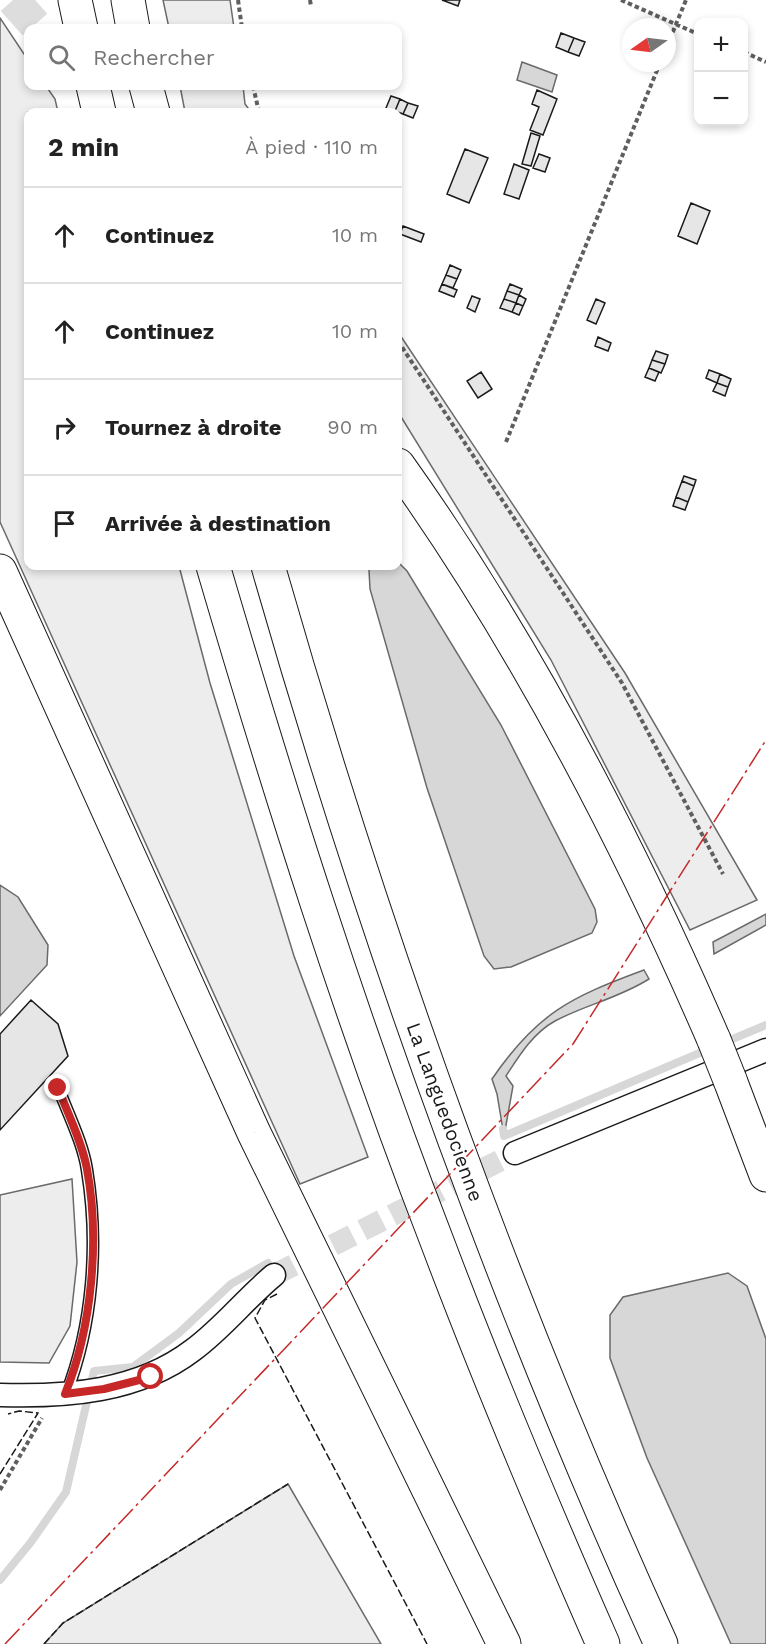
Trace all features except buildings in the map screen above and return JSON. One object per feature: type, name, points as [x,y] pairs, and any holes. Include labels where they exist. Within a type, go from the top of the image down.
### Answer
[{"type":"highway","points":[[75,0],[80,24]]},
{"type":"highway","points":[[128,0],[133,24]]},
{"type":"highway","points":[[94,90],[98,108]]},
{"type":"highway","points":[[147,90],[152,108]]},
{"type":"highway","points":[[402,471],[462,561],[561,726],[640,878],[714,1040],[766,1175]]},
{"type":"highway","points":[[214,570],[296,840],[402,1148],[489,1375],[603,1644]]},
{"type":"highway","name":"La Languedocienne","points":[[269,570],[338,800],[419,1041],[533,1346],[661,1644]]},
{"type":"highway","points":[[0,571],[254,1133],[504,1644]]},
{"type":"street","points":[[514,1153],[766,1050]]},
{"type":"street","points":[[0,1395],[85,1391],[151,1377],[194,1350],[274,1275]]},
{"type":"lane","points":[[58,1088],[87,1169],[93,1243],[87,1312],[76,1367],[85,1391]]},
{"type":"path","points":[[238,0],[241,24]]},
{"type":"path","points":[[310,0],[311,6]]},
{"type":"path","points":[[621,0],[662,18]]},
{"type":"path","points":[[686,0],[676,24],[694,32]]},
{"type":"path","points":[[748,54],[766,62]]},
{"type":"path","points":[[506,442],[656,72]]},
{"type":"path","points":[[254,90],[258,108]]},
{"type":"path","points":[[402,347],[622,682],[723,874]]},
{"type":"path","points":[[0,1490],[43,1415],[85,1391]]},
{"type":"shaded area","points":[[163,0],[230,0],[233,24],[168,24]]},
{"type":"shaded area","points":[[0,18],[24,54],[24,90],[49,90],[55,99],[57,108],[24,108],[24,570],[180,570],[210,683],[294,956],[368,1157],[300,1184],[0,522]]},
{"type":"shaded area","points":[[522,62],[557,75],[552,92],[517,80]]},
{"type":"shaded area","points":[[181,90],[243,90],[245,104],[248,108],[184,108]]},
{"type":"shaded area","points":[[402,338],[625,673],[757,900],[690,930],[551,660],[402,418]]},
{"type":"shaded area","points":[[402,566],[407,571],[501,725],[595,909],[597,922],[592,933],[511,967],[494,969],[484,956],[427,788],[370,589],[369,570],[402,570]]},
{"type":"shaded area","points":[[0,885],[18,897],[48,945],[47,965],[0,1016]]},
{"type":"shaded area","points":[[766,914],[766,925],[714,954],[713,942]]},
{"type":"shaded area","points":[[644,970],[649,979],[638,986],[555,1021],[527,1045],[506,1076],[513,1086],[504,1136],[497,1094],[492,1079],[508,1056],[524,1038],[558,1010],[596,989]]},
{"type":"shaded area","points":[[72,1179],[77,1262],[70,1326],[49,1363],[0,1362],[0,1195]]},
{"type":"shaded area","points":[[728,1273],[747,1286],[766,1339],[766,1644],[731,1644],[647,1458],[610,1358],[610,1315],[623,1297]]},
{"type":"shaded area","points":[[288,1484],[381,1644],[44,1644],[63,1623]]},
{"type":"waterway","points":[[723,1043],[766,1025]]},
{"type":"waterway","points":[[503,1129],[504,1136],[709,1049]]},
{"type":"waterway","points":[[0,1580],[31,1542],[66,1492],[94,1371],[133,1367],[179,1333],[231,1284],[268,1263]]},
{"type":"tunnel","points":[[13,0],[34,24]]},
{"type":"tunnel","points":[[274,1275],[515,1153]]},
{"type":"fence","points":[[277,1294],[265,1300],[255,1318],[427,1644]]},
{"type":"fence","points":[[0,1474],[38,1413],[19,1411],[8,1414]]},
{"type":"fence","points":[[44,1644],[63,1623],[288,1484]]},
{"type":"power","points":[[5,1644],[573,1044],[766,740]]},
{"type":"route","points":[[58,1088],[87,1169],[93,1243],[89,1301],[76,1367],[65,1394],[104,1389],[151,1377]]}]
